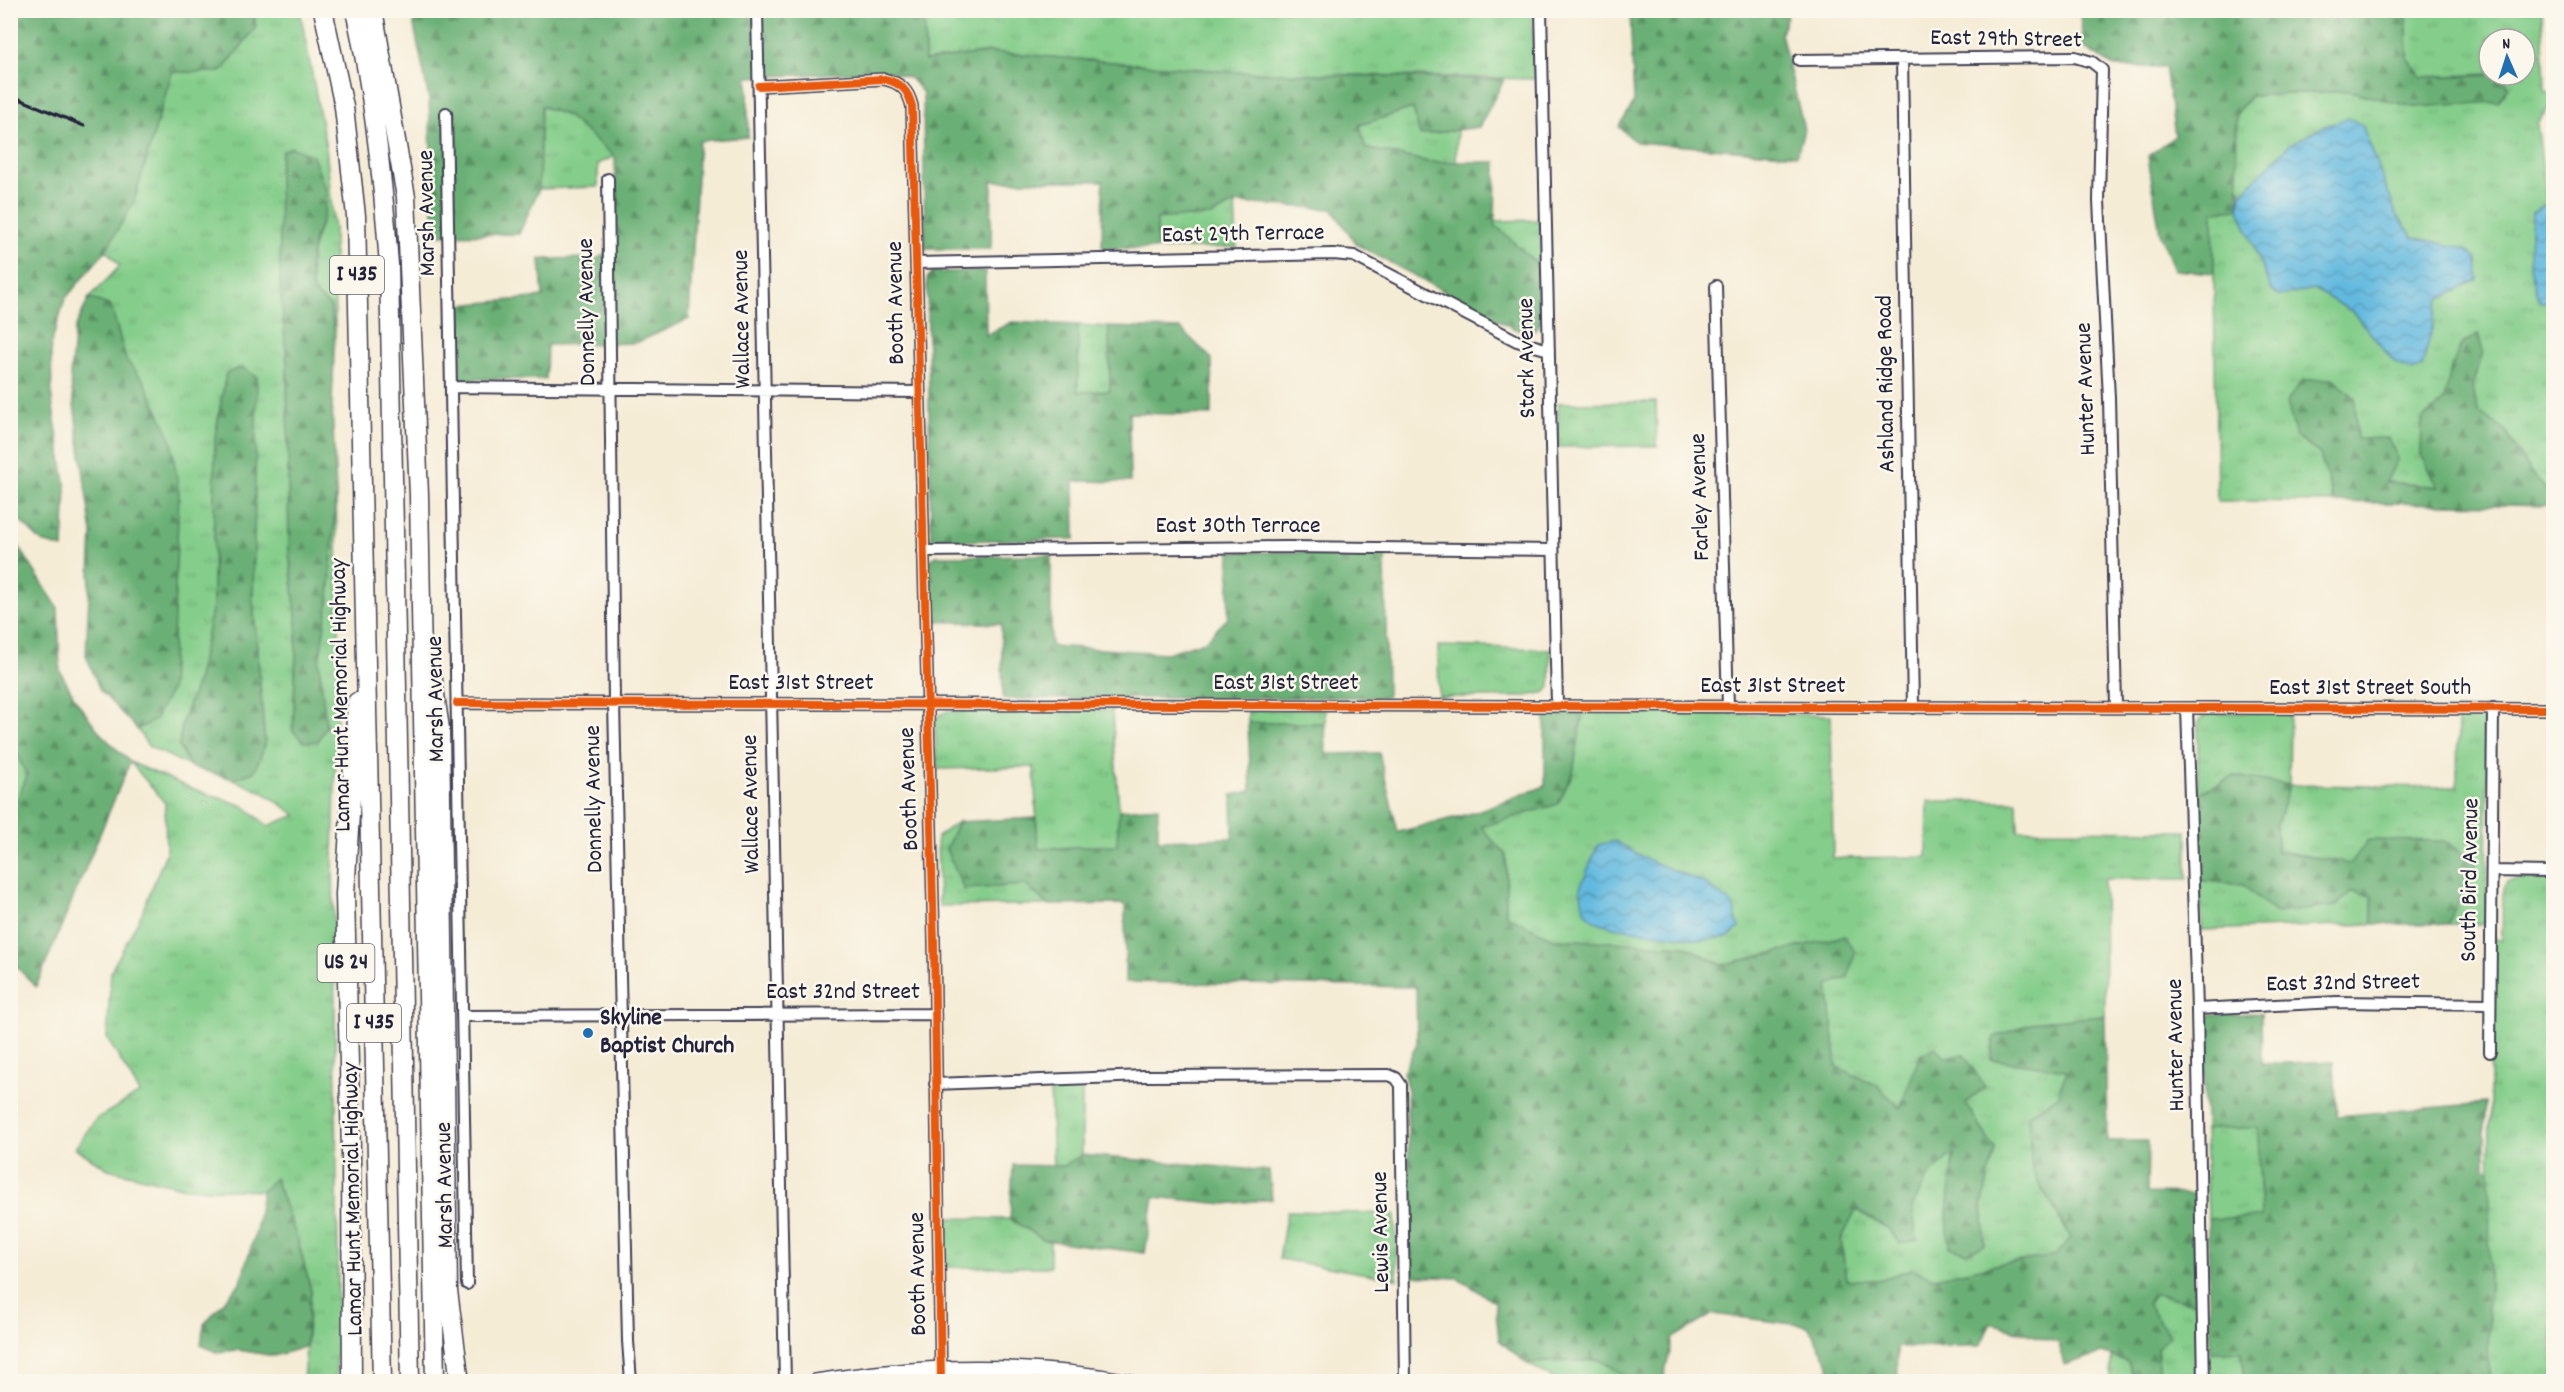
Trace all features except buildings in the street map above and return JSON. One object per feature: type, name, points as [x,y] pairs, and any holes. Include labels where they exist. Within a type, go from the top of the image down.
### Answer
[{"type":"highway","name":"Lamar Hunt Memorial Highway","points":[[323,10],[344,107],[356,216],[382,1382]]},
{"type":"highway","name":"I 435","points":[[355,10],[370,78],[384,189],[389,265],[410,1382]]},
{"type":"highway","points":[[373,10],[406,196],[419,495],[435,1382]]},
{"type":"highway","points":[[422,636],[431,666],[440,729],[448,1291],[460,1382]]},
{"type":"highway","name":"US 24","points":[[352,1380],[351,1151],[345,894],[355,712],[366,665]]},
{"type":"main road","points":[[816,1382],[941,1375],[1060,1372],[1130,1382]]},
{"type":"street","name":"Wallace Avenue","points":[[757,10],[785,1382]]},
{"type":"street","name":"Stark Avenue","points":[[1541,10],[1557,705]]},
{"type":"street","name":"East 29th Street","points":[[1799,60],[2075,57],[2092,62],[2102,70]]},
{"type":"street","name":"Ashland Ridge Road","points":[[1902,59],[1913,708]]},
{"type":"street","name":"Hunter Avenue","points":[[2102,70],[2099,201],[2109,398],[2116,707]]},
{"type":"street","name":"Booth Avenue","points":[[759,86],[884,80],[897,82],[904,89],[912,106],[935,1014],[941,1375]]},
{"type":"street","name":"Marsh Avenue","points":[[446,113],[467,1284]]},
{"type":"street","name":"Donnelly Avenue","points":[[608,178],[614,702],[628,1341],[631,1382]]},
{"type":"street","name":"East 29th Terrace","points":[[916,263],[1333,254],[1354,256],[1517,341],[1549,350]]},
{"type":"street","name":"Farley Avenue","points":[[1716,286],[1728,706]]},
{"type":"street","points":[[451,387],[919,392]]},
{"type":"street","name":"East 30th Terrace","points":[[923,551],[1288,547],[1553,550]]},
{"type":"street","name":"East 31st Street","points":[[457,703],[2116,707]]},
{"type":"street","name":"East 31st Street South","points":[[2116,707],[2553,709]]},
{"type":"street","name":"Hunter Avenue","points":[[2187,708],[2197,1009],[2204,1382]]},
{"type":"street","name":"South Bird Avenue","points":[[2490,1052],[2493,708]]},
{"type":"street","points":[[2492,871],[2553,872]]},
{"type":"street","name":"East 32nd Street","points":[[2197,1009],[2337,1002],[2490,1004]]},
{"type":"street","name":"East 32nd Street","points":[[462,1016],[935,1014]]},
{"type":"street","name":"Lewis Avenue","points":[[935,1084],[1214,1076],[1389,1075],[1396,1077],[1400,1083],[1405,1382]]},
{"type":"green space","points":[[10,11],[253,11],[256,27],[221,72],[172,72],[134,201],[106,250],[65,299],[51,344],[52,401],[66,488],[63,548],[42,542],[11,512]]},
{"type":"green space","points":[[253,11],[300,11],[326,147],[334,230],[335,331],[330,306],[313,292],[312,253],[324,216],[280,283],[287,363],[289,552],[297,624],[293,731],[326,726],[319,661],[329,598],[336,492],[339,638],[333,857],[338,1268],[336,1381],[303,1381],[311,1291],[298,1241],[275,1179],[262,1191],[185,1188],[108,1169],[75,1148],[96,1119],[140,1093],[107,1038],[111,971],[141,915],[166,853],[165,803],[130,762],[190,788],[244,806],[268,826],[296,815],[264,793],[233,779],[254,772],[265,745],[253,600],[226,373],[215,438],[213,605],[198,679],[182,723],[179,747],[191,767],[148,746],[137,729],[155,720],[144,381],[126,360],[111,306],[89,298],[120,266],[106,250],[134,201],[172,72],[221,72],[256,27]]},
{"type":"green space","points":[[411,11],[924,11],[925,61],[989,52],[1235,72],[1504,80],[1479,127],[1420,135],[1413,108],[1360,125],[1365,148],[1429,162],[1496,162],[1495,225],[1536,263],[1539,325],[1531,333],[1515,329],[1357,245],[1332,209],[1235,203],[1211,216],[1157,218],[1157,249],[1102,248],[1103,181],[992,181],[991,249],[925,249],[923,93],[910,78],[888,71],[748,77],[748,137],[699,141],[689,319],[636,343],[547,345],[546,379],[460,379],[459,305],[543,297],[540,259],[599,258],[617,244],[615,157],[568,116],[541,106],[539,189],[519,234],[434,235],[429,99]]},
{"type":"green space","points":[[924,11],[1533,11],[1534,79],[1235,72],[989,52],[925,61]]},
{"type":"green space","points":[[1630,11],[1789,11],[1781,33],[1804,130],[1797,155],[1636,142],[1619,127],[1634,102]]},
{"type":"green space","points":[[2081,11],[2406,11],[2408,59],[2422,77],[2477,76],[2477,87],[2509,87],[2498,102],[2414,107],[2349,91],[2251,96],[2240,108],[2236,118],[2239,209],[2213,211],[2214,273],[2174,270],[2160,234],[2148,156],[2175,136],[2165,67],[2115,67],[2082,46]]},
{"type":"green space","points":[[2406,11],[2542,11],[2545,91],[2553,93],[2554,101],[2537,123],[2547,204],[2532,212],[2549,303],[2553,302],[2553,488],[2545,488],[2529,471],[2505,430],[2478,412],[2472,385],[2483,352],[2478,334],[2462,344],[2452,365],[2445,401],[2421,454],[2439,487],[2386,482],[2357,439],[2296,437],[2320,454],[2334,502],[2217,501],[2213,210],[2239,209],[2271,290],[2280,296],[2314,289],[2353,312],[2395,363],[2422,367],[2439,300],[2460,289],[2438,244],[2413,237],[2396,213],[2362,125],[2289,145],[2241,194],[2236,174],[2237,112],[2251,96],[2349,91],[2414,107],[2509,87],[2537,87],[2537,27],[2477,27],[2477,75],[2422,77],[2408,59]]},
{"type":"green space","points":[[540,106],[568,116],[615,156],[598,164],[598,187],[539,189]]},
{"type":"green space","points":[[1413,108],[1420,135],[1457,130],[1456,162],[1429,162],[1364,148],[1360,125]]},
{"type":"green space","points":[[291,147],[313,156],[327,194],[324,216],[314,239],[309,266],[313,292],[330,306],[335,331],[332,404],[336,492],[329,598],[319,662],[326,726],[318,741],[304,742],[293,731],[297,624],[289,552],[287,363],[280,283],[279,170],[282,151]]},
{"type":"green space","points":[[1235,203],[1237,247],[1157,249],[1157,218],[1211,216]]},
{"type":"green space","points":[[1540,220],[1543,316],[1539,325],[1536,263],[1495,225],[1495,221]]},
{"type":"green space","points":[[985,271],[986,335],[1012,322],[1078,325],[1078,392],[1110,391],[1109,327],[1181,329],[1212,359],[1212,415],[1129,413],[1130,482],[1074,481],[1075,539],[941,541],[931,538],[927,278],[933,272]]},
{"type":"green space","points":[[89,298],[111,306],[126,360],[144,381],[171,439],[179,493],[171,689],[155,720],[137,729],[100,690],[86,655],[92,534],[70,376],[75,328]]},
{"type":"green space","points":[[1078,325],[1109,327],[1110,391],[1077,392]]},
{"type":"green space","points":[[2478,334],[2483,352],[2472,385],[2478,411],[2505,430],[2529,471],[2545,488],[2553,488],[2553,506],[2334,502],[2320,454],[2296,437],[2287,401],[2303,380],[2334,379],[2355,398],[2357,439],[2388,438],[2398,458],[2386,482],[2438,487],[2421,454],[2422,419],[2444,401],[2452,365],[2462,344]]},
{"type":"green space","points":[[242,367],[257,377],[253,600],[265,745],[254,772],[233,779],[191,767],[179,747],[182,723],[198,679],[213,605],[215,438],[226,373]]},
{"type":"green space","points":[[1656,402],[1657,446],[1559,447],[1558,403]]},
{"type":"green space","points":[[11,540],[18,545],[58,608],[60,671],[77,702],[101,734],[130,762],[36,987],[16,966],[11,948],[11,804],[17,801],[27,776],[11,740]]},
{"type":"green space","points":[[1230,552],[1385,553],[1387,697],[1003,699],[1001,624],[932,621],[930,560],[936,556],[1051,555],[1051,646],[1167,653],[1205,641],[1228,618]]},
{"type":"green space","points":[[1438,646],[1551,649],[1550,687],[1546,692],[1521,697],[1439,697]]},
{"type":"green space","points":[[1325,709],[1325,723],[1248,723],[1248,710]]},
{"type":"green space","points":[[1112,710],[1119,810],[1117,845],[1038,849],[1034,767],[937,769],[935,721],[939,715],[948,711]]},
{"type":"green space","points":[[1545,711],[1583,712],[1573,772],[1558,804],[1481,827],[1506,855],[1506,915],[1554,939],[1685,946],[1722,965],[1844,936],[1855,952],[1848,978],[1828,985],[1837,1067],[1878,1086],[1900,1108],[1920,1055],[1935,1047],[1945,1057],[1964,1055],[1985,1087],[1965,1103],[1995,1149],[1982,1206],[1985,1244],[1967,1253],[1949,1247],[1947,1213],[1954,1153],[1929,1175],[1912,1207],[1917,1240],[1900,1244],[1889,1229],[1856,1210],[1841,1240],[1846,1280],[1879,1280],[1912,1269],[1934,1278],[2054,1256],[2071,1238],[2032,1171],[2028,1115],[2057,1097],[2067,1070],[1991,1059],[1994,1037],[2039,1021],[2105,1016],[2107,1141],[2148,1141],[2147,1193],[2195,1194],[2197,1303],[2155,1294],[2147,1304],[2170,1335],[2157,1348],[2160,1378],[2156,1381],[2135,1381],[2128,1362],[2102,1353],[2064,1365],[2059,1343],[1991,1323],[1980,1346],[1897,1347],[1898,1381],[1830,1381],[1829,1364],[1808,1326],[1713,1314],[1673,1338],[1663,1381],[1616,1381],[1624,1375],[1600,1360],[1526,1363],[1499,1340],[1495,1302],[1458,1278],[1411,1276],[1407,1087],[1403,1072],[1417,1044],[1416,987],[1125,982],[1125,904],[1048,905],[1026,885],[964,889],[946,849],[958,822],[1036,818],[1038,849],[1117,845],[1119,810],[1158,807],[1158,840],[1233,838],[1232,795],[1251,791],[1248,723],[1325,723],[1326,754],[1379,753],[1398,832],[1469,814],[1545,786]]},
{"type":"green space","points":[[1583,712],[1831,715],[1833,858],[1927,857],[1928,801],[2017,801],[2018,830],[2187,831],[2187,879],[2104,879],[2105,1016],[2039,1021],[1994,1037],[1991,1059],[2067,1070],[2033,1171],[2071,1238],[2054,1257],[1995,1265],[1934,1278],[1912,1269],[1879,1280],[1846,1280],[1841,1240],[1856,1210],[1889,1229],[1900,1244],[1912,1207],[1929,1175],[1954,1152],[1947,1213],[1985,1244],[1982,1206],[1995,1149],[1964,1103],[1900,1108],[1878,1086],[1837,1067],[1828,984],[1844,936],[1722,965],[1685,946],[1554,939],[1506,915],[1506,855],[1480,827],[1558,804],[1573,772]]},
{"type":"green space","points":[[2213,713],[2290,713],[2289,785],[2234,776],[2198,794],[2198,724],[2203,716]]},
{"type":"green space","points":[[2458,715],[2483,716],[2488,721],[2487,924],[2448,924],[2476,862],[2351,864],[2277,851],[2276,827],[2289,785],[2457,787]]},
{"type":"green space","points":[[10,740],[27,776],[17,801],[11,804]]},
{"type":"green space","points":[[2234,776],[2289,785],[2276,827],[2277,851],[2351,863],[2368,840],[2444,841],[2476,862],[2448,924],[2372,924],[2372,896],[2352,892],[2335,906],[2276,913],[2243,885],[2200,880],[2198,794]]},
{"type":"green space","points":[[958,822],[946,849],[964,889],[1026,885],[1048,905],[939,906],[937,837]]},
{"type":"green space","points":[[2523,879],[2553,880],[2553,1381],[2488,1382],[2491,938],[2502,939],[2503,889],[2507,882]]},
{"type":"green space","points":[[2200,880],[2243,885],[2276,913],[2335,906],[2352,892],[2372,896],[2372,924],[2202,930]]},
{"type":"green space","points":[[2261,1013],[2262,1064],[2334,1061],[2337,1116],[2485,1103],[2485,1167],[2490,1170],[2488,1381],[2244,1381],[2242,1352],[2210,1352],[2208,1219],[2261,1217],[2258,1128],[2205,1129],[2203,1024],[2205,1018],[2212,1015]]},
{"type":"green space","points":[[1082,1083],[1082,1155],[1064,1166],[1053,1166],[1050,1085]]},
{"type":"green space","points":[[2258,1128],[2261,1218],[2208,1219],[2205,1129]]},
{"type":"green space","points":[[1082,1155],[1269,1171],[1272,1199],[1225,1204],[1154,1197],[1145,1253],[1044,1240],[1010,1219],[1013,1165],[1064,1166]]},
{"type":"green space","points":[[275,1178],[298,1241],[311,1291],[305,1347],[274,1356],[238,1350],[216,1352],[201,1345],[204,1324],[240,1283],[256,1231],[262,1191]]},
{"type":"green space","points":[[1287,1211],[1395,1214],[1397,1279],[1279,1259]]},
{"type":"green space","points":[[946,1218],[1010,1219],[1050,1241],[1050,1267],[946,1267]]},
{"type":"green space","points":[[2154,1294],[2197,1303],[2197,1381],[2156,1381],[2160,1378],[2157,1348],[2146,1304]]},
{"type":"green space","points":[[2210,1352],[2242,1352],[2244,1381],[2210,1381]]},
{"type":"green space","points":[[2111,1356],[2128,1362],[2135,1381],[2111,1381]]},
{"type":"green space","points":[[1600,1360],[1624,1375],[1616,1381],[1558,1381],[1526,1363]]},
{"type":"water","points":[[2348,118],[2362,125],[2396,213],[2413,237],[2466,249],[2477,259],[2478,279],[2439,300],[2422,367],[2413,371],[2395,363],[2353,312],[2314,289],[2280,296],[2271,290],[2239,209],[2241,194],[2289,145],[2322,127]]},
{"type":"water","points":[[2547,204],[2554,205],[2554,302],[2541,302],[2531,270],[2532,212]]},
{"type":"water","points":[[1615,841],[1646,859],[1704,883],[1733,905],[1739,928],[1728,937],[1703,940],[1613,927],[1595,921],[1584,910],[1580,888],[1598,845]]},
{"type":"railway","points":[[10,95],[84,126]]},
{"type":"cycle path","points":[[759,86],[884,79],[903,88],[912,106],[934,941],[941,1382]]},
{"type":"cycle path","points":[[457,703],[2554,709]]},
{"type":"place","name":"Skyline Baptist Church","points":[[588,1033]]}]
